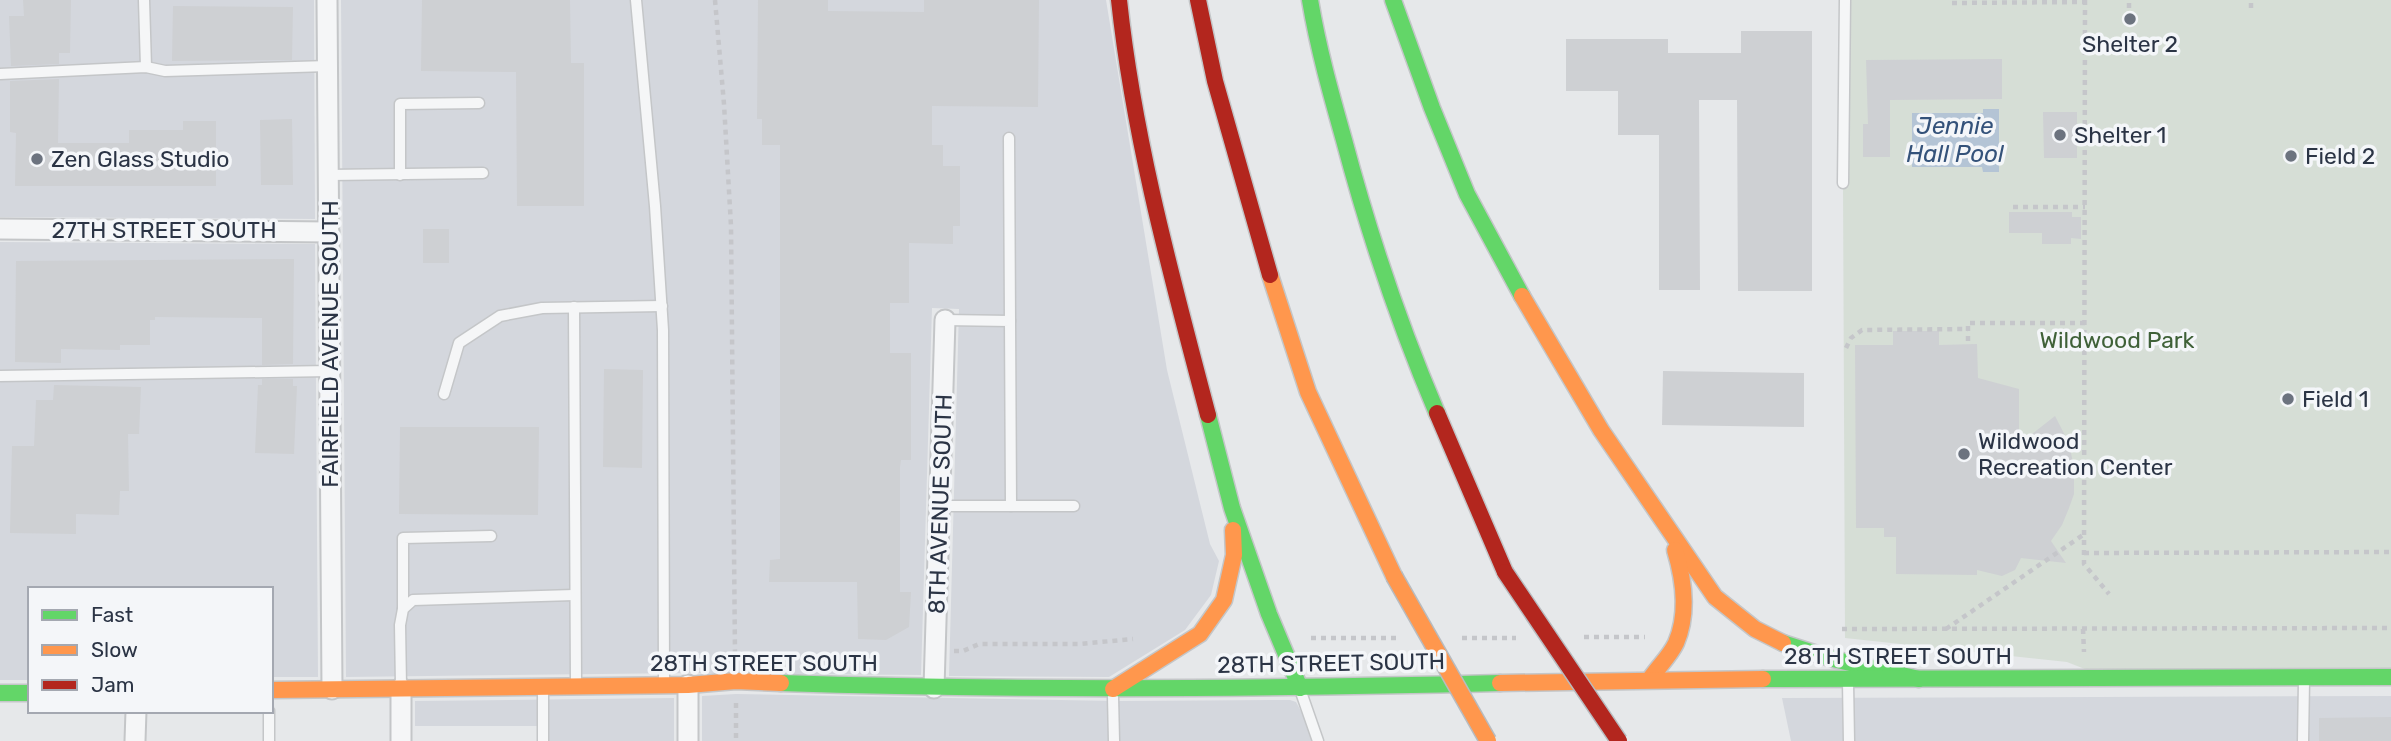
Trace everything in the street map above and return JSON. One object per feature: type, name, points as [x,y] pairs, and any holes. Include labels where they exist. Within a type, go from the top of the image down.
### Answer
[{"type":"main road","points":[[1119,0],[1128,77],[1156,218],[1232,508],[1269,614],[1300,688]]},
{"type":"main road","points":[[1198,0],[1215,81],[1260,244],[1308,391],[1394,576],[1488,741]]},
{"type":"main road","points":[[1310,0],[1317,42],[1373,245],[1407,344],[1504,572],[1619,741]]},
{"type":"main road","points":[[1393,0],[1466,194],[1527,305],[1601,430],[1668,532],[1715,597],[1739,618],[1780,642],[1831,658],[1919,679]]},
{"type":"main road","points":[[1113,689],[1200,634],[1224,600],[1234,555],[1232,508]]},
{"type":"main road","points":[[1650,679],[1675,644],[1685,610],[1681,568],[1668,532]]},
{"type":"main road","name":"28TH STREET SOUTH","points":[[273,690],[688,685],[736,681],[934,688],[1113,689],[1300,688],[1650,679],[2391,677]]},
{"type":"main road","points":[[0,693],[28,692]]},
{"type":"street","name":"FAIRFIELD AVENUE SOUTH","points":[[327,0],[332,689]]},
{"type":"street","name":"27TH STREET SOUTH","points":[[0,229],[329,232]]},
{"type":"street","name":"8TH AVENUE SOUTH","points":[[934,688],[945,320]]},
{"type":"street","points":[[688,685],[688,741]]},
{"type":"street","points":[[401,688],[401,741]]},
{"type":"street","points":[[135,741],[136,713]]},
{"type":"lane","points":[[144,0],[146,67]]},
{"type":"lane","points":[[636,0],[662,306],[664,685]]},
{"type":"lane","points":[[1843,183],[1845,0]]},
{"type":"lane","points":[[0,74],[146,67],[164,71],[328,66]]},
{"type":"lane","points":[[400,175],[400,104],[479,103]]},
{"type":"lane","points":[[1009,138],[1011,506]]},
{"type":"lane","points":[[328,175],[483,173]]},
{"type":"lane","points":[[443,394],[459,343],[500,316],[541,308],[662,306]]},
{"type":"lane","points":[[574,307],[576,687]]},
{"type":"lane","points":[[945,320],[1010,321]]},
{"type":"lane","points":[[0,376],[330,371]]},
{"type":"lane","points":[[940,506],[1074,506]]},
{"type":"lane","points":[[401,688],[403,538],[491,536]]},
{"type":"lane","points":[[403,609],[414,600],[574,595]]},
{"type":"lane","points":[[2303,741],[2304,677]]},
{"type":"lane","points":[[1848,678],[1849,741]]},
{"type":"lane","points":[[543,687],[543,741]]},
{"type":"lane","points":[[1300,688],[1318,741]]},
{"type":"lane","points":[[1113,689],[1114,741]]},
{"type":"lane","points":[[269,713],[269,741]]},
{"type":"path","points":[[715,0],[731,226],[735,655]]},
{"type":"path","points":[[2129,0],[2129,18]]},
{"type":"path","points":[[2250,8],[2251,0]]},
{"type":"path","points":[[1952,3],[2085,1],[2084,564],[2109,594]]},
{"type":"path","points":[[2013,207],[2085,207]]},
{"type":"path","points":[[1968,341],[1968,323],[2085,323]]},
{"type":"path","points":[[1846,348],[1852,338],[1862,330],[1968,329]]},
{"type":"path","points":[[1945,629],[2084,535]]},
{"type":"path","points":[[2084,552],[2391,552]]},
{"type":"path","points":[[1833,629],[2391,628]]},
{"type":"path","points":[[936,651],[963,651],[979,644],[1079,644],[1136,639]]},
{"type":"path","points":[[736,705],[736,741]]},
{"type":"shaded area","points":[[0,0],[314,0],[315,219],[0,217]]},
{"type":"shaded area","points":[[341,0],[1106,0],[1167,370],[1210,544],[1219,561],[1211,595],[1185,630],[1109,677],[949,676],[959,309],[932,308],[921,675],[688,673],[346,677]]},
{"type":"shaded area","points":[[0,242],[315,244],[318,677],[273,677],[273,587],[28,587],[28,680],[0,680]]},
{"type":"shaded area","points":[[736,694],[1118,701],[1290,700],[1296,702],[1317,741],[702,741],[702,696]]},
{"type":"shaded area","points":[[2391,696],[2391,741],[1791,741],[1782,698]]},
{"type":"shaded area","points":[[674,698],[674,741],[548,741],[547,726],[415,726],[415,701]]},
{"type":"green space","name":"Wildwood Park","points":[[1845,0],[2391,0],[2391,677],[2110,679],[2067,662],[1845,638]]},
{"type":"water","name":"Jennie Hall Pool","points":[[1983,109],[1999,109],[1999,172],[1983,172],[1982,167],[1912,167],[1912,113],[1983,113]]},
{"type":"building","points":[[23,0],[71,0],[70,53],[59,53],[59,64],[11,66],[9,16],[24,16]]},
{"type":"building","points":[[422,0],[570,0],[571,63],[584,63],[584,206],[517,206],[516,72],[421,71]]},
{"type":"building","points":[[758,0],[828,0],[828,11],[924,12],[924,0],[1039,0],[1038,107],[932,106],[932,145],[943,145],[943,166],[960,166],[960,226],[953,226],[953,244],[909,243],[909,303],[890,303],[890,353],[911,353],[911,460],[901,460],[900,467],[900,592],[911,592],[909,627],[886,640],[858,639],[857,582],[769,582],[770,560],[780,559],[780,145],[762,145],[762,119],[757,119]]},
{"type":"building","points":[[173,6],[293,7],[292,60],[172,61]]},
{"type":"building","points":[[1741,31],[1812,31],[1812,291],[1738,291],[1737,100],[1699,100],[1700,290],[1659,290],[1659,135],[1618,135],[1618,91],[1566,91],[1566,39],[1668,39],[1668,53],[1741,53]]},
{"type":"building","points":[[2002,59],[2002,99],[1890,100],[1890,157],[1863,157],[1863,124],[1868,124],[1866,60]]},
{"type":"building","points":[[59,79],[58,143],[129,143],[129,130],[183,130],[183,121],[216,121],[216,186],[15,186],[16,133],[10,132],[10,81]]},
{"type":"building","name":"Shelter 1","points":[[2043,112],[2077,112],[2077,158],[2044,158]]},
{"type":"building","points":[[292,119],[293,185],[261,185],[260,120]]},
{"type":"building","points":[[2009,212],[2072,212],[2072,217],[2081,217],[2081,239],[2071,238],[2071,244],[2042,244],[2042,233],[2009,233]]},
{"type":"building","points":[[423,229],[449,229],[449,263],[423,263]]},
{"type":"building","points":[[294,259],[293,364],[262,365],[262,318],[155,317],[155,320],[150,320],[150,345],[120,345],[120,350],[61,349],[61,363],[15,362],[16,261]]},
{"type":"building","name":"Wildwood Recreation Center","points":[[1893,331],[1939,331],[1939,345],[1977,344],[1978,378],[2019,389],[2019,444],[2055,416],[2069,443],[2074,468],[2074,494],[2062,525],[2051,541],[2066,563],[2021,558],[2015,570],[2002,576],[1977,570],[1977,575],[1896,574],[1896,537],[1884,537],[1884,528],[1856,528],[1855,345],[1893,345]]},
{"type":"building","points":[[604,369],[643,370],[642,468],[603,467]]},
{"type":"building","points":[[1663,371],[1804,373],[1804,427],[1662,425]]},
{"type":"building","points":[[262,379],[293,379],[293,386],[297,386],[294,454],[255,453],[258,385],[262,385]]},
{"type":"building","points":[[54,385],[141,387],[139,434],[128,434],[129,491],[120,491],[119,515],[76,514],[76,534],[10,533],[12,446],[34,446],[36,400],[53,400]]},
{"type":"building","points":[[400,427],[539,427],[538,515],[399,514]]},
{"type":"building","points":[[2391,717],[2391,741],[2319,741],[2319,718]]},
{"type":"traffic: fast","points":[[1310,0],[1325,71],[1364,210],[1397,312],[1437,413]]},
{"type":"traffic: fast","points":[[1393,0],[1467,194],[1522,296]]},
{"type":"traffic: fast","points":[[1208,415],[1232,508],[1269,614],[1300,688]]},
{"type":"traffic: fast","points":[[1783,643],[1833,659],[1919,679]]},
{"type":"traffic: fast","points":[[1763,679],[2391,677]]},
{"type":"traffic: fast","points":[[781,683],[1140,688],[1500,683]]},
{"type":"traffic: fast","points":[[0,693],[28,693]]},
{"type":"traffic: slow","points":[[1270,275],[1308,392],[1394,576]]},
{"type":"traffic: slow","points":[[1522,296],[1601,430],[1715,597],[1755,629],[1783,643]]},
{"type":"traffic: slow","points":[[1113,689],[1200,634],[1224,600],[1234,555],[1233,530]]},
{"type":"traffic: slow","points":[[1650,679],[1673,648],[1683,620],[1683,585],[1675,550]]},
{"type":"traffic: slow","points":[[1394,576],[1488,741]]},
{"type":"traffic: slow","points":[[1500,683],[1763,679]]},
{"type":"traffic: slow","points":[[273,690],[688,685],[736,681],[781,683]]},
{"type":"traffic: jam","points":[[1119,0],[1144,157],[1208,415]]},
{"type":"traffic: jam","points":[[1198,0],[1215,81],[1270,275]]},
{"type":"traffic: jam","points":[[1437,413],[1505,572]]},
{"type":"traffic: jam","points":[[1505,572],[1619,741]]},
{"type":"place","name":"Shelter 2","points":[[2130,19]]},
{"type":"place","name":"Shelter 1","points":[[2060,135]]},
{"type":"place","name":"Field 2","points":[[2291,156]]},
{"type":"place","name":"Zen Glass Studio","points":[[37,159]]},
{"type":"place","name":"Field 1","points":[[2288,399]]},
{"type":"place","name":"Wildwood Recreation Center","points":[[1964,454]]}]
